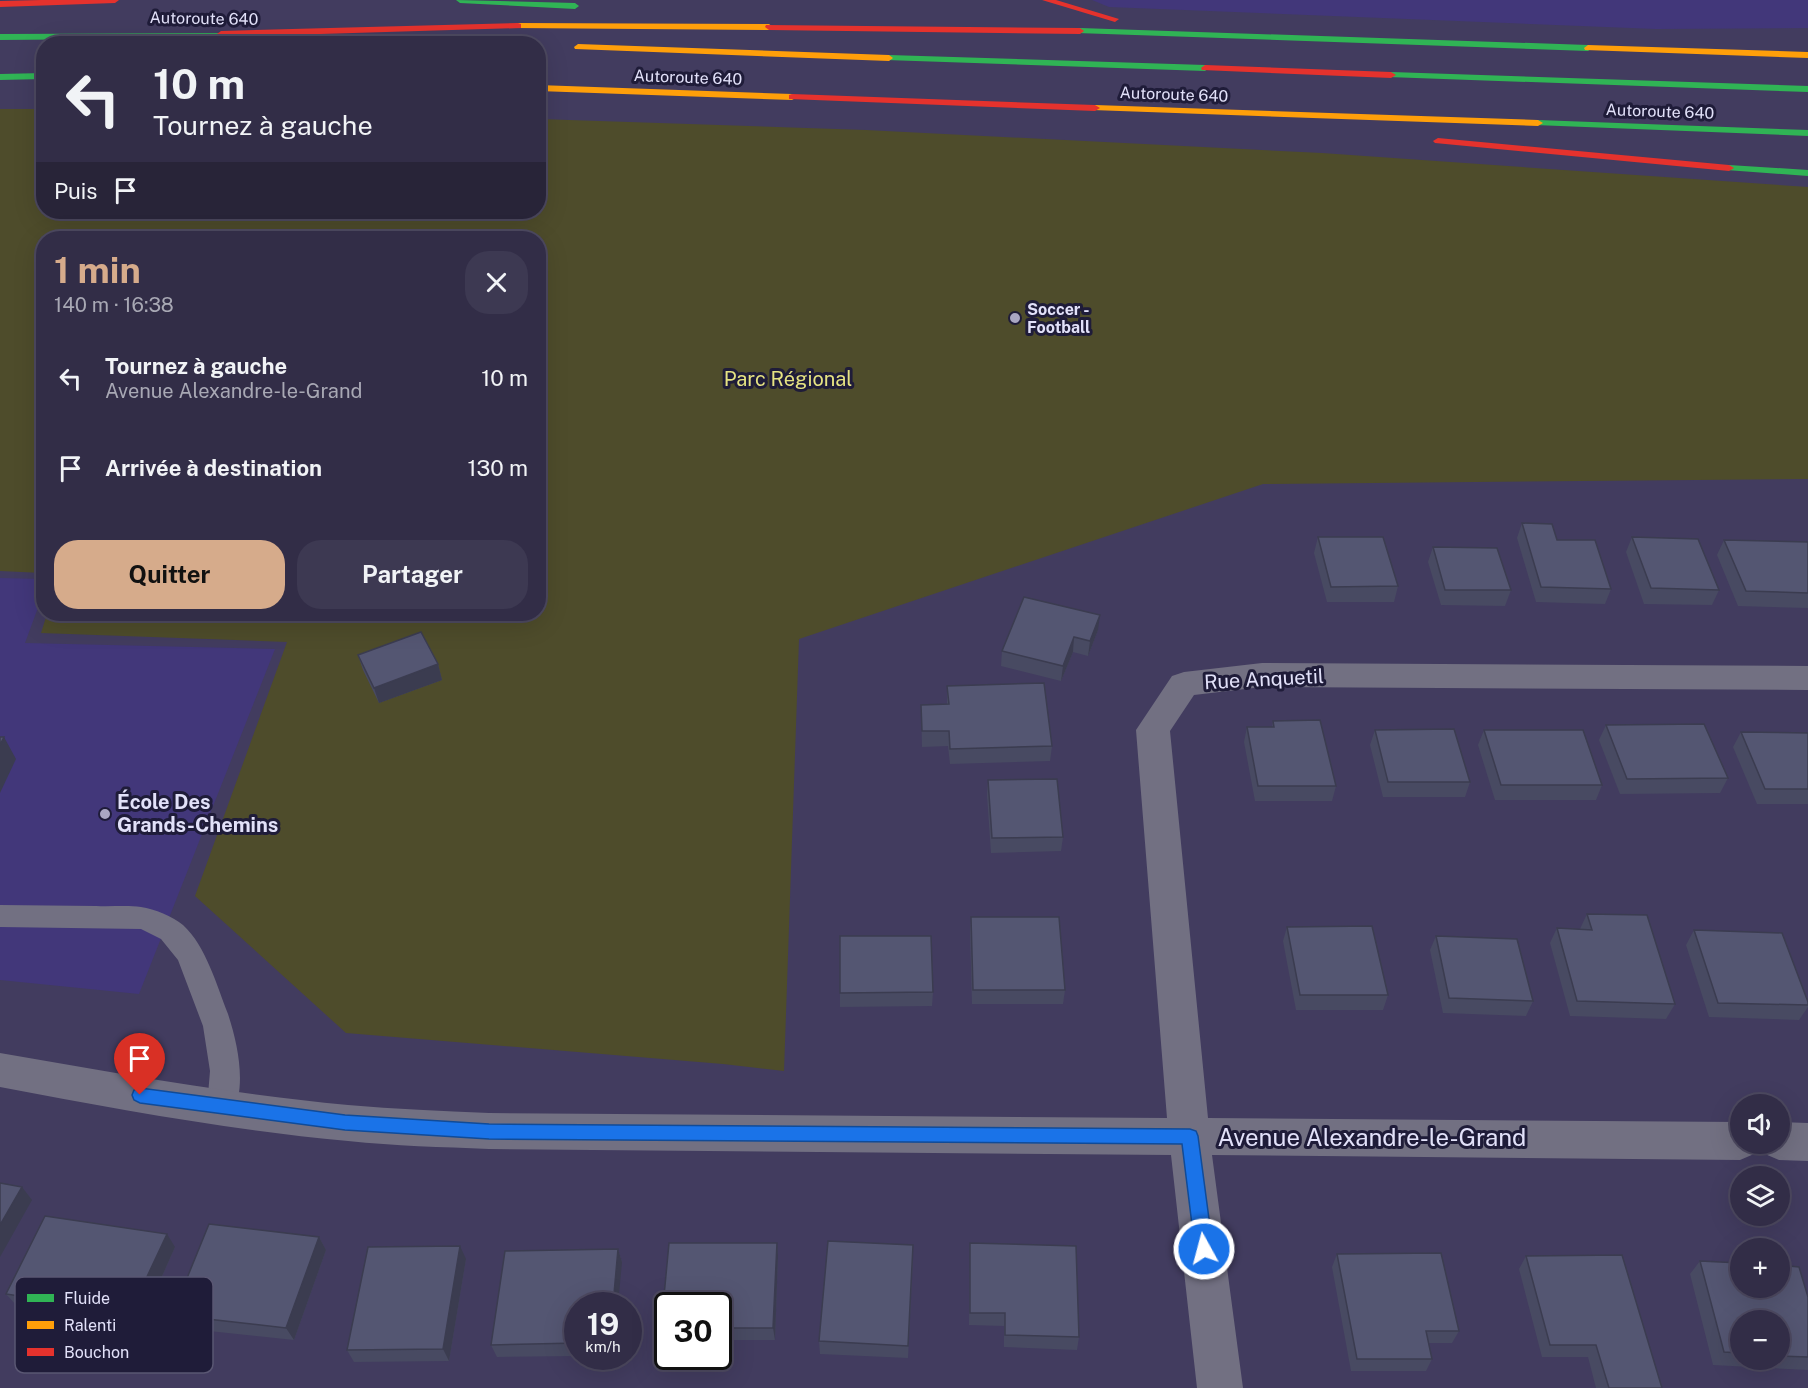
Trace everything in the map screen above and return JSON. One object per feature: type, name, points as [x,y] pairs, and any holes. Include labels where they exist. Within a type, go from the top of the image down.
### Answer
[{"type":"highway","points":[[0,4],[115,0]]},
{"type":"highway","points":[[460,0],[589,7]]},
{"type":"highway","points":[[495,1],[502,0]]},
{"type":"highway","points":[[1046,0],[1172,34]]},
{"type":"highway","points":[[707,13],[1012,29],[1808,56]]},
{"type":"highway","points":[[221,34],[569,25],[1012,29]]},
{"type":"highway","name":"Autoroute 640","points":[[110,36],[221,34],[277,36]]},
{"type":"highway","name":"Autoroute 640","points":[[0,38],[36,37]]},
{"type":"highway","name":"Autoroute 640","points":[[564,47],[1808,89]]},
{"type":"highway","points":[[0,77],[36,76]]},
{"type":"highway","name":"Autoroute 640","points":[[546,88],[1808,133]]},
{"type":"highway","points":[[1105,109],[1328,130]]},
{"type":"highway","points":[[1422,139],[1716,167],[1808,173]]},
{"type":"street","name":"Rue Anquetil","points":[[1220,1388],[1190,1136],[1153,730],[1184,684],[1262,675],[1808,678]]},
{"type":"street","name":"Avenue Alexandre-le-Grand","points":[[0,1070],[97,1088],[345,1123],[489,1131],[1730,1141]]},
{"type":"street","points":[[1790,1141],[1808,1142]]},
{"type":"lane","points":[[0,916],[141,918],[159,923],[174,933],[195,969],[222,1035],[225,1083],[222,1107]]},
{"type":"shaded area","points":[[1092,0],[1808,0],[1808,28],[1656,29],[1109,7]]},
{"type":"shaded area","name":"École Des Grands-Chemins","points":[[0,578],[36,579],[36,613],[25,643],[275,649],[139,994],[0,980]]},
{"type":"green space","name":"Parc Régional","points":[[0,109],[36,109],[36,219],[546,219],[546,119],[866,130],[1322,153],[1808,187],[1808,479],[1263,484],[799,639],[784,1071],[346,1033],[195,896],[287,642],[41,633],[45,621],[546,621],[546,231],[36,231],[36,573],[0,571]]},
{"type":"building","points":[[1522,523],[1552,524],[1557,540],[1595,540],[1611,589],[1541,587]]},
{"type":"building","points":[[1318,537],[1383,537],[1398,586],[1331,587]]},
{"type":"building","points":[[1632,537],[1698,539],[1719,590],[1651,588]]},
{"type":"building","points":[[1724,540],[1808,542],[1808,593],[1746,591]]},
{"type":"building","points":[[1433,547],[1497,548],[1511,590],[1445,590]]},
{"type":"building","points":[[1024,597],[1100,615],[1090,641],[1074,637],[1063,666],[1002,651]]},
{"type":"building","points":[[421,632],[438,664],[374,688],[358,655]]},
{"type":"building","points":[[1044,683],[1052,746],[950,749],[949,731],[922,731],[921,705],[949,704],[947,686]]},
{"type":"building","points":[[1320,720],[1336,786],[1258,786],[1247,727],[1274,727],[1273,721]]},
{"type":"building","points":[[1704,724],[1728,778],[1627,779],[1606,725]]},
{"type":"building","points":[[1454,729],[1470,782],[1388,782],[1375,730]]},
{"type":"building","points":[[1484,730],[1583,730],[1602,785],[1501,785]]},
{"type":"building","points":[[1741,732],[1808,733],[1808,789],[1765,789]]},
{"type":"building","points":[[1057,779],[1063,837],[992,838],[988,780]]},
{"type":"building","points":[[1587,914],[1647,915],[1675,1004],[1577,1001],[1557,928],[1592,930]]},
{"type":"building","points":[[971,917],[1059,917],[1065,990],[973,990]]},
{"type":"building","points":[[1372,926],[1388,995],[1300,995],[1287,927]]},
{"type":"building","points":[[1694,930],[1782,933],[1808,1005],[1718,1003]]},
{"type":"building","points":[[840,936],[931,936],[933,992],[840,993]]},
{"type":"building","points":[[1436,936],[1517,939],[1533,1001],[1449,998]]},
{"type":"building","points":[[0,1183],[22,1187],[0,1225]]},
{"type":"building","points":[[45,1216],[167,1234],[147,1277],[15,1277],[15,1295],[6,1294]]},
{"type":"building","points":[[209,1224],[319,1237],[286,1328],[213,1320],[213,1277],[187,1277]]},
{"type":"building","points":[[828,1241],[913,1245],[908,1346],[819,1341]]},
{"type":"building","points":[[669,1243],[777,1243],[773,1328],[732,1328],[732,1292],[664,1292]]},
{"type":"building","points":[[970,1243],[1076,1246],[1079,1337],[1005,1335],[1005,1313],[970,1313]]},
{"type":"building","points":[[460,1246],[443,1349],[347,1350],[368,1247]]},
{"type":"building","points":[[618,1249],[614,1292],[564,1292],[564,1343],[491,1345],[505,1251]]},
{"type":"building","points":[[1441,1253],[1459,1331],[1426,1331],[1432,1359],[1357,1359],[1337,1254]]},
{"type":"building","points":[[1622,1255],[1662,1388],[1609,1388],[1596,1345],[1550,1345],[1526,1256]]},
{"type":"building","points":[[1700,1261],[1730,1262],[1730,1298],[1790,1298],[1790,1266],[1799,1267],[1808,1297],[1808,1357],[1790,1356],[1790,1310],[1730,1310],[1730,1352],[1724,1352]]},
{"type":"traffic: fast","points":[[460,0],[575,6]]},
{"type":"traffic: fast","points":[[1080,31],[1588,48]]},
{"type":"traffic: fast","points":[[120,36],[241,35]]},
{"type":"traffic: fast","points":[[0,37],[36,37]]},
{"type":"traffic: fast","points":[[889,58],[1205,68]]},
{"type":"traffic: fast","points":[[1391,75],[1808,89]]},
{"type":"traffic: fast","points":[[0,77],[36,76]]},
{"type":"traffic: fast","points":[[1538,123],[1808,133]]},
{"type":"traffic: fast","points":[[1729,168],[1808,173]]},
{"type":"traffic: slow","points":[[518,26],[769,27]]},
{"type":"traffic: slow","points":[[578,47],[889,58]]},
{"type":"traffic: slow","points":[[1588,48],[1808,55]]},
{"type":"traffic: slow","points":[[546,88],[792,97]]},
{"type":"traffic: slow","points":[[1095,108],[1538,123]]},
{"type":"traffic: jam","points":[[0,4],[115,0]]},
{"type":"traffic: jam","points":[[1046,0],[1115,19]]},
{"type":"traffic: jam","points":[[221,34],[518,26]]},
{"type":"traffic: jam","points":[[769,27],[1080,31]]},
{"type":"traffic: jam","points":[[1205,68],[1391,75]]},
{"type":"traffic: jam","points":[[792,97],[1095,108]]},
{"type":"traffic: jam","points":[[1438,141],[1729,168]]},
{"type":"place","name":"Soccer - Football","points":[[1015,318]]},
{"type":"place","name":"École Des Grands-Chemins","points":[[105,814]]},
{"type":"route","points":[[140,1095],[345,1123],[489,1131],[1190,1136],[1204,1249]]}]
